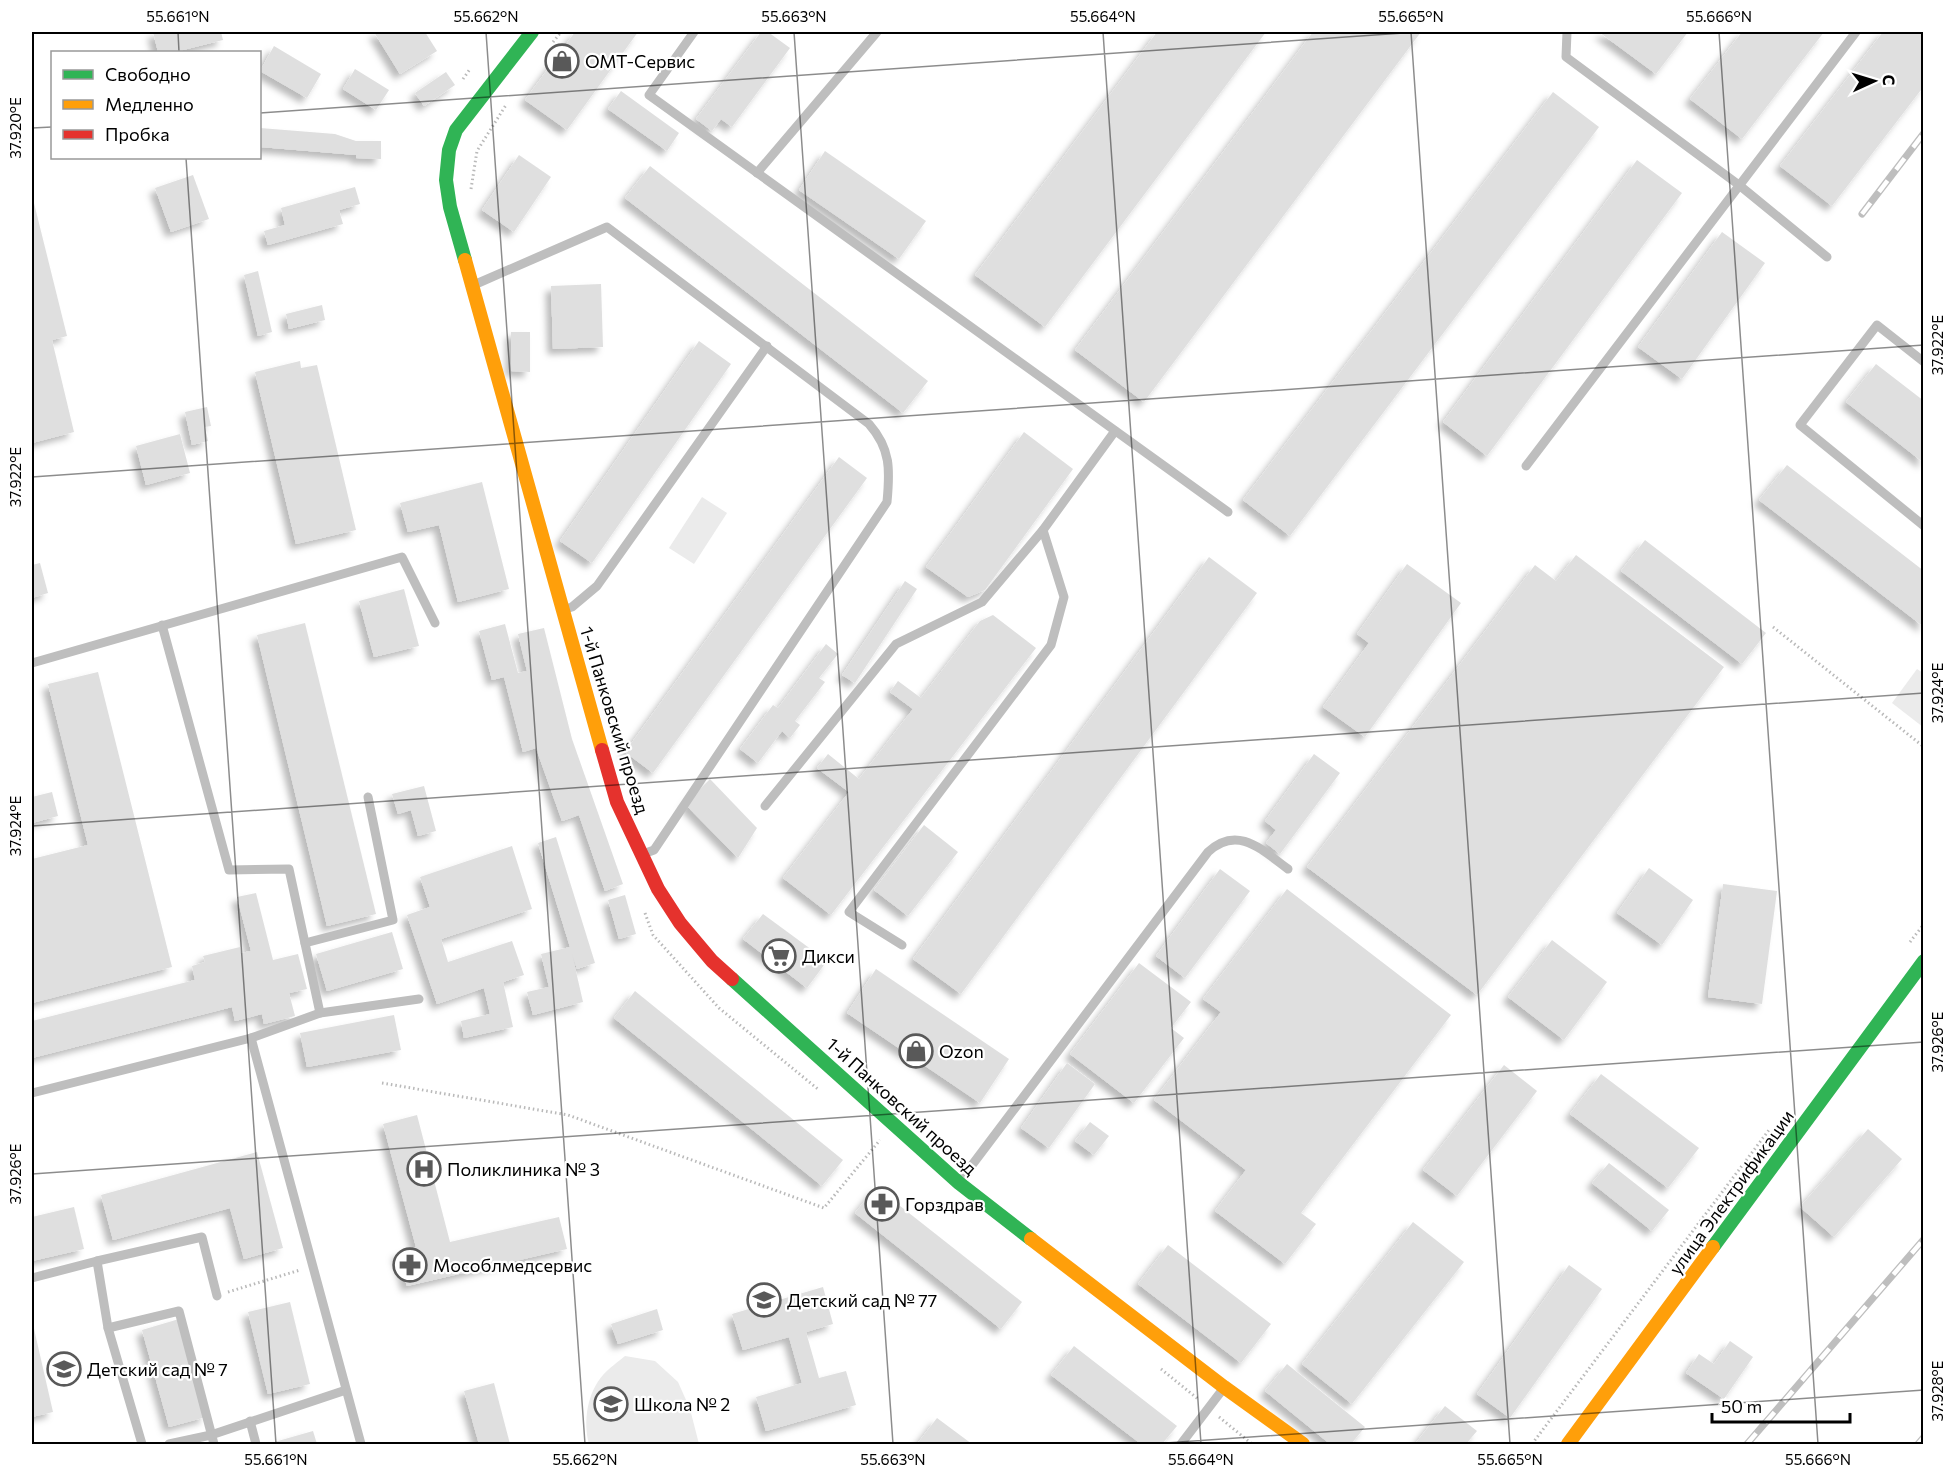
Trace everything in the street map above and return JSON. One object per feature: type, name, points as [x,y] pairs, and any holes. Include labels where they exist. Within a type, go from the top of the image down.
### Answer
[{"type":"street","name":"1-й Панковский проезд","points":[[532,32],[456,130],[449,150],[446,180],[450,207],[617,802],[658,889],[680,923],[712,961],[959,1183],[1224,1387],[1303,1444]]},
{"type":"street","name":"улица Электрификации","points":[[1568,1444],[1923,961]]},
{"type":"lane","points":[[694,32],[649,95],[1228,512]]},
{"type":"lane","points":[[757,173],[877,32]]},
{"type":"lane","points":[[1567,32],[1566,57],[1739,185],[1827,257]]},
{"type":"lane","points":[[1526,466],[1856,32]]},
{"type":"lane","points":[[472,286],[607,227],[869,424],[887,451],[887,502],[654,850],[641,855]]},
{"type":"lane","points":[[1923,362],[1877,325],[1800,425],[1923,526]]},
{"type":"lane","points":[[563,610],[572,607],[597,586],[767,346]]},
{"type":"lane","points":[[765,806],[896,644],[982,602],[1043,530],[1115,431]]},
{"type":"lane","points":[[902,945],[849,912],[1051,645],[1065,597],[1043,530]]},
{"type":"lane","points":[[32,663],[402,557],[435,623]]},
{"type":"lane","points":[[162,625],[229,870],[289,869],[320,1013]]},
{"type":"lane","points":[[305,943],[393,920],[368,796]]},
{"type":"lane","points":[[959,1183],[1208,852],[1226,840],[1240,840],[1252,843],[1288,869]]},
{"type":"lane","points":[[32,1093],[251,1038],[320,1013],[419,999]]},
{"type":"lane","points":[[251,1038],[361,1444]]},
{"type":"lane","points":[[32,1278],[202,1237],[217,1296]]},
{"type":"lane","points":[[97,1261],[108,1328],[142,1444]]},
{"type":"lane","points":[[108,1328],[179,1311],[213,1440]]},
{"type":"lane","points":[[1181,1444],[1224,1387]]},
{"type":"lane","points":[[169,1444],[213,1440],[250,1421],[346,1390]]},
{"type":"lane","points":[[250,1421],[256,1444]]},
{"type":"path","points":[[548,48],[561,32]]},
{"type":"path","points":[[463,79],[470,69]]},
{"type":"path","points":[[470,198],[477,151],[509,101]]},
{"type":"path","points":[[1773,627],[1923,747]]},
{"type":"path","points":[[1909,943],[1923,924]]},
{"type":"path","points":[[382,1083],[568,1115],[824,1208],[880,1140]]},
{"type":"path","points":[[1532,1444],[1774,1124]]},
{"type":"path","points":[[217,1296],[313,1266]]},
{"type":"shaded area","points":[[702,497],[727,513],[694,564],[669,548]]},
{"type":"shaded area","points":[[1917,669],[1923,673],[1923,727],[1892,703]]},
{"type":"shaded area","points":[[625,1356],[655,1361],[678,1382],[690,1409],[699,1444],[589,1444],[586,1426],[593,1390],[605,1372]]},
{"type":"building","points":[[153,32],[221,32],[223,40],[179,51],[158,51]]},
{"type":"building","points":[[374,32],[425,32],[437,51],[400,74]]},
{"type":"building","points":[[575,32],[638,32],[567,130],[525,100]]},
{"type":"building","points":[[761,32],[768,32],[790,48],[732,127],[721,119],[712,131],[696,119]]},
{"type":"building","points":[[1157,32],[1266,32],[1045,327],[975,275]]},
{"type":"building","points":[[1313,32],[1421,32],[1144,402],[1075,350]]},
{"type":"building","points":[[1599,32],[1688,32],[1656,74]]},
{"type":"building","points":[[1742,32],[1824,32],[1742,139],[1690,99]]},
{"type":"building","points":[[1883,32],[1924,32],[1924,86],[1832,206],[1780,166]]},
{"type":"building","points":[[274,46],[321,74],[307,98],[261,72]]},
{"type":"building","points":[[355,69],[389,90],[376,110],[343,89]]},
{"type":"building","points":[[446,72],[455,85],[424,106],[415,93]]},
{"type":"building","points":[[621,91],[679,133],[667,151],[608,109]]},
{"type":"building","points":[[1553,92],[1599,127],[1290,536],[1243,500]]},
{"type":"building","points":[[261,128],[335,134],[356,141],[381,141],[381,159],[356,158],[356,155],[261,147]]},
{"type":"building","points":[[825,151],[926,221],[899,259],[799,190]]},
{"type":"building","points":[[519,155],[551,177],[514,232],[482,210]]},
{"type":"building","points":[[1637,160],[1682,193],[1487,456],[1443,422]]},
{"type":"building","points":[[650,166],[928,381],[903,413],[625,198]]},
{"type":"building","points":[[193,175],[209,219],[171,232],[155,188]]},
{"type":"building","points":[[355,187],[360,204],[339,210],[343,224],[268,245],[264,231],[285,225],[281,208]]},
{"type":"building","points":[[32,195],[67,336],[52,340],[74,432],[32,443]]},
{"type":"building","points":[[1722,232],[1765,263],[1682,379],[1638,347]]},
{"type":"building","points":[[258,271],[272,332],[258,336],[244,275]]},
{"type":"building","points":[[601,284],[603,347],[553,349],[551,286]]},
{"type":"building","points":[[322,305],[325,320],[289,329],[286,314]]},
{"type":"building","points":[[511,332],[530,332],[530,372],[511,371]]},
{"type":"building","points":[[699,341],[731,364],[592,563],[560,541]]},
{"type":"building","points":[[300,361],[301,368],[317,365],[356,530],[296,544],[255,372]]},
{"type":"building","points":[[1876,364],[1924,401],[1924,463],[1846,402]]},
{"type":"building","points":[[207,407],[211,426],[205,427],[208,441],[192,445],[185,412]]},
{"type":"building","points":[[1024,432],[1073,469],[985,590],[968,597],[926,567]]},
{"type":"building","points":[[180,434],[190,473],[146,485],[136,446]]},
{"type":"building","points":[[839,457],[867,478],[653,773],[625,752]]},
{"type":"building","points":[[1787,465],[1924,571],[1924,627],[1759,500]]},
{"type":"building","points":[[482,482],[509,589],[458,602],[439,525],[408,532],[400,503]]},
{"type":"building","points":[[1645,540],[1766,633],[1742,664],[1621,571]]},
{"type":"building","points":[[1576,555],[1724,667],[1477,995],[1307,867],[1535,565],[1556,581]]},
{"type":"building","points":[[1209,557],[1257,593],[961,994],[913,959]]},
{"type":"building","points":[[40,563],[48,593],[32,598],[32,565]]},
{"type":"building","points":[[1407,564],[1461,603],[1365,737],[1323,707],[1369,643],[1357,634]]},
{"type":"building","points":[[905,581],[917,589],[855,683],[842,675]]},
{"type":"building","points":[[404,589],[419,646],[374,657],[359,601]]},
{"type":"building","points":[[993,615],[1036,648],[831,915],[783,878],[849,792],[817,768],[828,754],[859,779],[913,709],[890,692],[898,681],[921,698],[980,621]]},
{"type":"building","points":[[305,623],[376,914],[327,926],[257,635]]},
{"type":"building","points":[[505,624],[518,673],[527,671],[518,634],[544,628],[572,739],[623,884],[605,891],[579,815],[562,821],[536,748],[523,752],[504,677],[492,680],[479,631]]},
{"type":"building","points":[[826,644],[838,654],[819,678],[825,682],[795,721],[800,725],[790,738],[782,731],[758,763],[740,749],[773,705],[778,708]]},
{"type":"building","points":[[98,672],[172,967],[32,1003],[32,859],[88,845],[48,684]]},
{"type":"building","points":[[1314,754],[1340,773],[1280,854],[1266,843],[1276,830],[1265,821]]},
{"type":"building","points":[[710,779],[757,828],[738,858],[685,804]]},
{"type":"building","points":[[424,786],[436,831],[418,836],[411,810],[398,814],[392,794]]},
{"type":"building","points":[[52,792],[58,816],[32,823],[32,797]]},
{"type":"building","points":[[924,825],[958,852],[908,916],[874,890]]},
{"type":"building","points":[[556,837],[595,963],[577,969],[572,954],[583,1002],[533,1015],[527,992],[549,987],[541,954],[570,947],[538,843]]},
{"type":"building","points":[[512,846],[532,909],[441,939],[448,962],[512,941],[524,975],[503,982],[513,1027],[464,1038],[461,1021],[490,1014],[484,988],[437,1004],[407,915],[430,907],[420,877]]},
{"type":"building","points":[[1649,868],[1693,900],[1662,945],[1617,913]]},
{"type":"building","points":[[1220,869],[1250,891],[1185,978],[1156,956]]},
{"type":"building","points":[[1723,884],[1777,891],[1762,1004],[1708,997]]},
{"type":"building","points":[[1287,889],[1451,1015],[1301,1213],[1316,1224],[1285,1264],[1215,1211],[1246,1170],[1154,1100],[1221,1012],[1203,999]]},
{"type":"building","points":[[256,893],[273,960],[298,954],[307,989],[289,993],[295,1016],[264,1024],[262,1014],[235,1021],[232,1007],[32,1058],[32,1021],[195,980],[192,966],[205,962],[203,956],[240,947],[241,953],[251,951],[237,897]]},
{"type":"building","points":[[625,895],[636,934],[619,939],[608,900]]},
{"type":"building","points":[[763,914],[827,961],[807,988],[743,939]]},
{"type":"building","points":[[392,932],[403,969],[327,991],[316,954]]},
{"type":"building","points":[[1552,940],[1607,982],[1564,1040],[1508,997]]},
{"type":"building","points":[[1139,963],[1191,1002],[1171,1028],[1184,1038],[1134,1103],[1070,1054]]},
{"type":"building","points":[[876,969],[1009,1059],[980,1103],[847,1013]]},
{"type":"building","points":[[635,991],[843,1160],[822,1186],[614,1018]]},
{"type":"building","points":[[394,1015],[401,1050],[307,1067],[300,1033]]},
{"type":"building","points":[[1067,1063],[1095,1084],[1049,1148],[1021,1128]]},
{"type":"building","points":[[1504,1065],[1537,1091],[1457,1196],[1423,1170]]},
{"type":"building","points":[[1601,1074],[1699,1148],[1668,1188],[1570,1114]]},
{"type":"building","points":[[417,1115],[450,1242],[559,1217],[567,1249],[407,1286],[397,1253],[416,1247],[383,1124]]},
{"type":"building","points":[[1090,1122],[1109,1136],[1094,1155],[1075,1141]]},
{"type":"building","points":[[1868,1129],[1902,1159],[1834,1237],[1800,1207]]},
{"type":"building","points":[[257,1152],[283,1248],[244,1259],[230,1208],[113,1240],[101,1195]]},
{"type":"building","points":[[1609,1163],[1669,1210],[1652,1231],[1592,1183]]},
{"type":"building","points":[[876,1187],[1022,1302],[1001,1329],[855,1213]]},
{"type":"building","points":[[74,1207],[84,1249],[32,1261],[32,1217]]},
{"type":"building","points":[[1413,1222],[1464,1262],[1352,1404],[1302,1364]]},
{"type":"building","points":[[1168,1245],[1271,1324],[1241,1363],[1138,1284]]},
{"type":"building","points":[[1569,1265],[1602,1289],[1510,1418],[1477,1394]]},
{"type":"building","points":[[823,1287],[833,1324],[806,1332],[819,1378],[846,1371],[856,1405],[766,1431],[756,1397],[802,1383],[789,1337],[743,1350],[732,1314]]},
{"type":"building","points":[[290,1302],[310,1384],[268,1394],[248,1312]]},
{"type":"building","points":[[657,1309],[663,1330],[618,1344],[611,1324]]},
{"type":"building","points":[[179,1319],[206,1417],[169,1427],[142,1330]]},
{"type":"building","points":[[32,1320],[53,1412],[32,1417]]},
{"type":"building","points":[[1730,1341],[1753,1357],[1724,1399],[1686,1373],[1699,1354],[1714,1364]]},
{"type":"building","points":[[1074,1346],[1177,1426],[1162,1444],[1141,1444],[1051,1375]]},
{"type":"building","points":[[1287,1364],[1365,1427],[1351,1444],[1330,1444],[1265,1391]]},
{"type":"building","points":[[494,1383],[510,1444],[479,1444],[464,1391]]},
{"type":"building","points":[[1445,1406],[1477,1431],[1466,1444],[1415,1444]]},
{"type":"building","points":[[937,1418],[972,1444],[917,1444]]},
{"type":"building","points":[[313,1431],[317,1444],[271,1443]]},
{"type":"railway","points":[[1862,214],[1924,133]]},
{"type":"railway","points":[[1747,1444],[1924,1239]]},
{"type":"railway","points":[[1918,1444],[1924,1437]]},
{"type":"traffic: fast","points":[[465,260],[450,207],[446,180],[449,150],[456,130],[532,32]]},
{"type":"traffic: fast","points":[[1713,1247],[1924,961]]},
{"type":"traffic: fast","points":[[732,979],[959,1183],[1031,1239]]},
{"type":"traffic: slow","points":[[465,260],[602,750]]},
{"type":"traffic: slow","points":[[1031,1239],[1224,1387],[1303,1444]]},
{"type":"traffic: slow","points":[[1568,1444],[1713,1247]]},
{"type":"traffic: jam","points":[[602,750],[617,802],[658,889],[680,923],[712,961],[732,979]]},
{"type":"place","name":"ОМТ-Сервис","points":[[562,61]]},
{"type":"place","name":"Дикси","points":[[779,956]]},
{"type":"place","name":"Ozon","points":[[916,1051]]},
{"type":"place","name":"Поликлиника № 3","points":[[424,1169]]},
{"type":"place","name":"Горздрав","points":[[882,1204]]},
{"type":"place","name":"Мособлмедсервис","points":[[410,1265]]},
{"type":"place","name":"Детский сад № 77","points":[[764,1300]]},
{"type":"place","name":"Детский сад № 7","points":[[64,1369]]},
{"type":"place","name":"Школа № 2","points":[[611,1404]]}]
